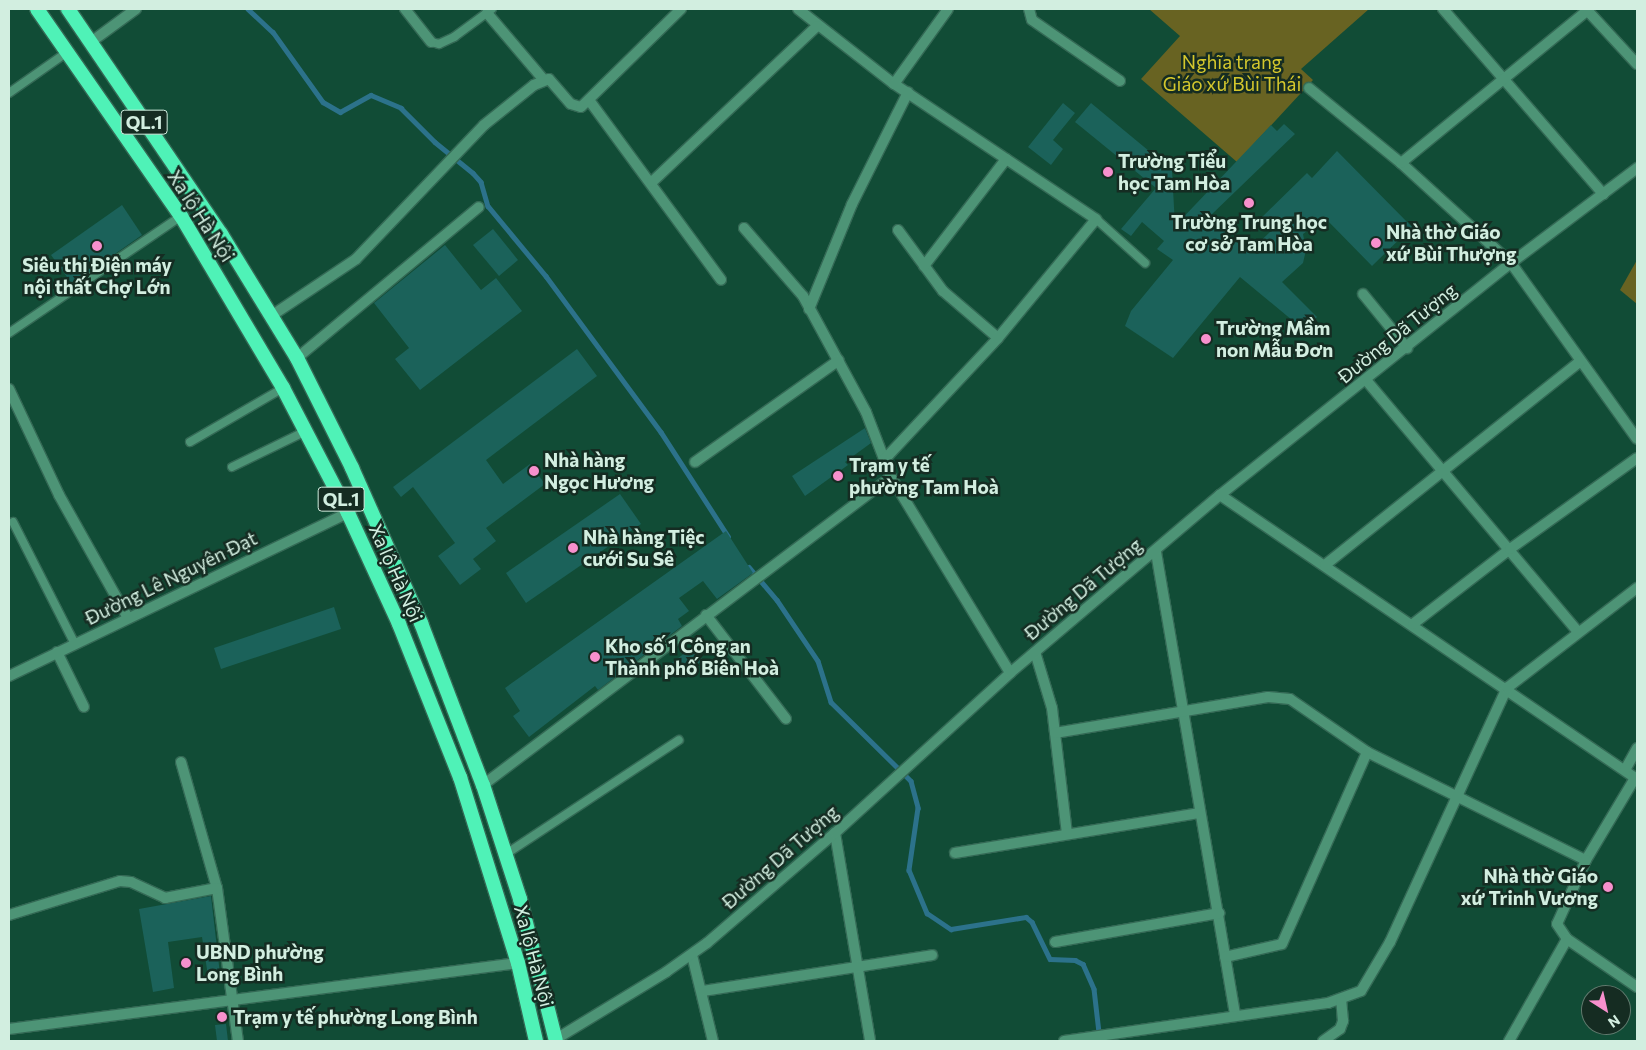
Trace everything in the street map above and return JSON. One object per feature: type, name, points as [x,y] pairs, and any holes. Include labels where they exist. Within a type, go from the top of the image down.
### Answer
[{"type":"highway","name":"Xa lộ Hà Nội","points":[[37,9],[181,216],[284,388],[348,513],[399,624],[460,777],[518,963],[536,1041]]},
{"type":"highway","name":"Xa lộ Hà Nội","points":[[68,9],[221,234],[297,358],[372,511],[421,623],[484,785],[506,854],[556,1040]]},
{"type":"street","points":[[91,42],[136,9]]},
{"type":"street","points":[[405,9],[431,42]]},
{"type":"street","points":[[489,11],[543,79],[551,80],[577,106],[589,100],[681,9]]},
{"type":"street","points":[[798,9],[817,26],[894,84],[1096,219],[998,338],[884,461]]},
{"type":"street","points":[[894,84],[948,9]]},
{"type":"street","points":[[1029,9],[1032,20],[1120,81]]},
{"type":"street","points":[[1443,9],[1503,81],[1603,194]]},
{"type":"street","points":[[1401,163],[1503,81],[1587,9],[1637,64]]},
{"type":"street","points":[[652,182],[817,26]]},
{"type":"street","points":[[271,316],[356,259],[484,125],[543,79]]},
{"type":"street","points":[[1308,88],[1401,163],[1511,263],[1637,440]]},
{"type":"street","points":[[809,309],[852,204],[908,92]]},
{"type":"street","points":[[589,100],[652,182],[721,280]]},
{"type":"street","points":[[924,266],[1006,159]]},
{"type":"street","name":"Đường Dã Tượng","points":[[556,1040],[692,955],[835,833],[1035,652],[1156,552],[1220,495],[1407,348],[1511,263],[1637,168]]},
{"type":"street","points":[[297,358],[479,207]]},
{"type":"street","points":[[744,228],[798,288],[866,412],[891,477],[1010,674]]},
{"type":"street","points":[[898,230],[949,297],[998,338]]},
{"type":"street","points":[[1363,294],[1407,348]]},
{"type":"street","points":[[695,462],[839,360]]},
{"type":"street","points":[[1325,565],[1581,361]]},
{"type":"street","points":[[1366,380],[1578,632]]},
{"type":"street","points":[[9,389],[59,495],[128,618]]},
{"type":"street","points":[[1413,624],[1510,549],[1637,458]]},
{"type":"street","points":[[484,785],[706,615],[891,477]]},
{"type":"street","points":[[1220,495],[1413,624],[1636,778],[1586,860],[1557,924],[1567,939],[1637,987]]},
{"type":"street","name":"Đường Lê Nguyên Đạt","points":[[9,676],[348,513]]},
{"type":"street","points":[[1156,552],[1235,1015]]},
{"type":"street","points":[[1064,1041],[1341,1000],[1361,991],[1372,976],[1460,796],[1507,688],[1637,588]]},
{"type":"street","points":[[706,615],[786,720]]},
{"type":"street","points":[[57,652],[84,707]]},
{"type":"street","points":[[1035,652],[1049,689],[1067,833]]},
{"type":"street","points":[[1055,733],[1183,713],[1268,697],[1285,698],[1367,752],[1460,796],[1586,860]]},
{"type":"street","points":[[1625,770],[1637,748]]},
{"type":"street","points":[[1225,957],[1282,944],[1367,752]]},
{"type":"street","points":[[182,762],[217,888],[238,1041]]},
{"type":"street","points":[[955,853],[1067,833],[1200,813]]},
{"type":"street","points":[[835,833],[870,1041]]},
{"type":"street","points":[[9,916],[120,881],[131,882],[165,898],[217,888]]},
{"type":"street","points":[[1055,942],[1219,913]]},
{"type":"street","points":[[1509,1041],[1567,939]]},
{"type":"street","points":[[692,955],[703,991],[714,1041]]},
{"type":"street","points":[[703,991],[858,965],[932,955]]},
{"type":"street","points":[[9,1029],[518,963]]},
{"type":"street","points":[[1323,1041],[1340,1029],[1343,1021],[1341,1000]]},
{"type":"lane","points":[[431,42],[440,44],[454,37],[489,11]]},
{"type":"lane","points":[[9,93],[66,53]]},
{"type":"lane","points":[[9,333],[181,216]]},
{"type":"lane","points":[[1096,219],[1145,264]]},
{"type":"lane","points":[[190,442],[284,388]]},
{"type":"lane","points":[[232,467],[306,431]]},
{"type":"lane","points":[[13,522],[75,644]]},
{"type":"lane","points":[[506,854],[680,740]]},
{"type":"green space","name":"Nghĩa trang Giáo xứ Bùi Thái","points":[[1149,9],[1369,9],[1301,69],[1313,80],[1237,162],[1141,79],[1180,36]]},
{"type":"green space","points":[[1637,260],[1637,304],[1620,290]]},
{"type":"building","points":[[1063,103],[1075,113],[1053,140],[1063,149],[1051,165],[1028,147]]},
{"type":"building","points":[[1091,103],[1172,170],[1175,226],[1271,125],[1277,131],[1284,124],[1295,134],[1210,216],[1248,253],[1271,231],[1259,220],[1307,173],[1312,178],[1337,151],[1412,227],[1372,266],[1325,218],[1303,234],[1306,250],[1303,263],[1282,282],[1317,317],[1304,330],[1240,277],[1173,358],[1125,326],[1131,311],[1173,260],[1157,249],[1164,241],[1142,222],[1131,236],[1121,229],[1156,188],[1075,122]]},
{"type":"building","name":"Siêu thị Điện máy nội thất Chợ Lớn","points":[[122,205],[142,235],[72,284],[51,255]]},
{"type":"building","points":[[493,229],[518,260],[499,276],[473,245]]},
{"type":"building","points":[[445,245],[481,290],[496,278],[522,311],[420,390],[395,359],[409,348],[374,303]]},
{"type":"building","points":[[577,349],[597,376],[486,460],[503,484],[530,464],[545,484],[486,528],[496,541],[473,559],[481,569],[460,585],[438,556],[455,543],[413,487],[401,497],[393,487]]},
{"type":"building","points":[[865,428],[871,443],[845,462],[848,465],[805,496],[792,476]]},
{"type":"building","points":[[620,494],[641,524],[526,603],[506,573]]},
{"type":"building","name":"Kho số 1 Công an Thành phố Biên Hoà","points":[[726,531],[753,573],[717,599],[703,581],[679,598],[689,611],[678,619],[682,626],[598,690],[595,686],[529,737],[513,716],[520,711],[505,688]]},
{"type":"building","points":[[334,607],[341,629],[221,669],[214,648]]},
{"type":"building","points":[[693,647],[703,660],[680,678],[670,664]]},
{"type":"building","points":[[211,896],[220,974],[208,976],[202,937],[168,942],[174,988],[153,992],[139,909]]},
{"type":"building","points":[[226,1024],[228,1041],[217,1041],[215,1025]]},
{"type":"waterway","points":[[248,9],[273,32],[323,102],[340,112],[371,95],[401,108],[435,142],[473,173],[481,182],[488,206],[546,276],[661,432],[728,536]]},
{"type":"waterway","points":[[749,567],[777,600],[818,661],[831,702],[911,781],[918,808],[909,870],[927,913],[951,929],[1026,917],[1032,922],[1050,959],[1075,960],[1083,964],[1094,989],[1100,1041]]},
{"type":"place","name":"Trường Tiểu học Tam Hòa","points":[[1108,172]]},
{"type":"place","name":"Trường Trung học cơ sở Tam Hòa","points":[[1249,203]]},
{"type":"place","name":"Nhà thờ Giáo xứ Bùi Thượng","points":[[1376,243]]},
{"type":"place","name":"Siêu thị Điện máy nội thất Chợ Lớn","points":[[97,246]]},
{"type":"place","name":"Trường Mầm non Mẫu Đơn","points":[[1206,339]]},
{"type":"place","name":"Nhà hàng Ngọc Hương","points":[[534,471]]},
{"type":"place","name":"Trạm y tế phường Tam Hoà","points":[[838,476]]},
{"type":"place","name":"Nhà hàng Tiệc cưới Su Sê","points":[[573,548]]},
{"type":"place","name":"Kho số 1 Công an Thành phố Biên Hoà","points":[[595,657]]},
{"type":"place","name":"Nhà thờ Giáo xứ Trinh Vương","points":[[1608,887]]},
{"type":"place","name":"UBND phường Long Bình","points":[[186,963]]},
{"type":"place","name":"Trạm y tế phường Long Bình","points":[[222,1017]]}]
